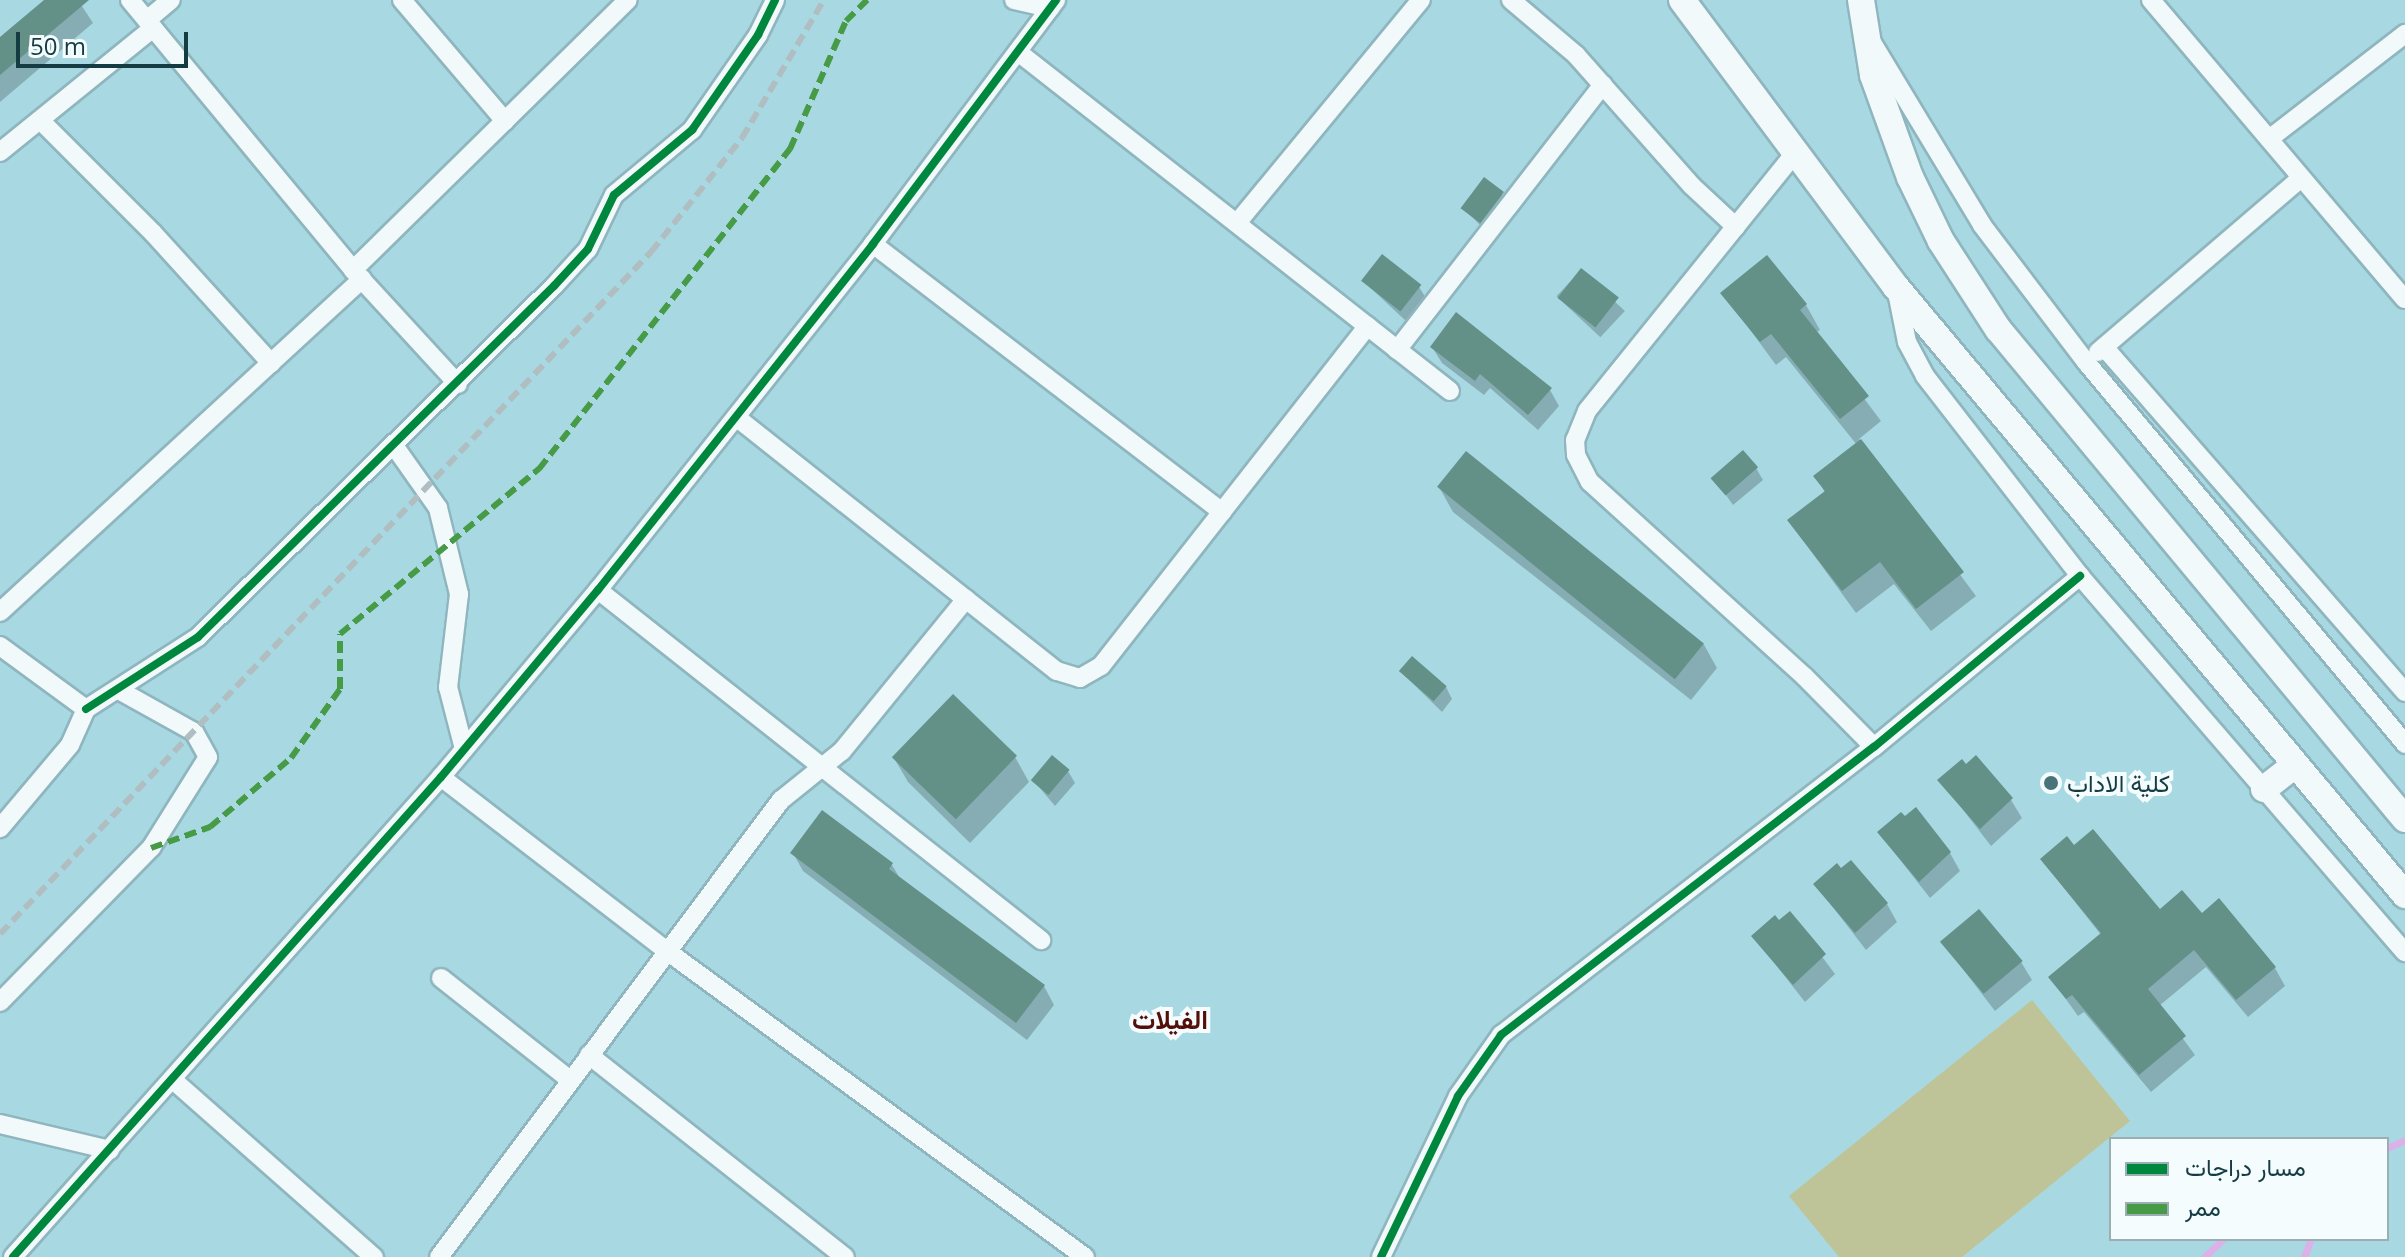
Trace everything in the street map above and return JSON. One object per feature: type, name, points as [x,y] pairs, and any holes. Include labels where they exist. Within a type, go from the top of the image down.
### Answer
[{"type":"main road","points":[[1682,0],[1896,287],[2293,766],[2405,895]]},
{"type":"main road","points":[[1861,0],[1873,75],[1910,177],[1941,241],[1998,329],[2405,819]]},
{"type":"main road","points":[[2264,789],[2293,766]]},
{"type":"street","points":[[130,0],[358,275],[458,384]]},
{"type":"street","points":[[0,152],[150,24],[171,0]]},
{"type":"street","points":[[402,0],[505,121]]},
{"type":"street","points":[[0,612],[271,363],[505,121],[628,0]]},
{"type":"street","points":[[0,828],[70,745],[86,709],[198,637],[395,447],[588,249],[614,195],[692,130],[758,35],[775,0]]},
{"type":"street","points":[[1014,0],[1053,4]]},
{"type":"street","points":[[1237,223],[1421,0]]},
{"type":"street","points":[[1511,0],[1603,84],[1692,186],[1736,227]]},
{"type":"street","points":[[2151,0],[2405,299]]},
{"type":"street","points":[[13,1257],[441,777],[598,590],[873,244],[1053,4]]},
{"type":"street","points":[[1865,29],[1940,163],[2086,362],[2405,744]]},
{"type":"street","points":[[2269,139],[2405,34]]},
{"type":"street","points":[[1018,52],[1450,391]]},
{"type":"street","points":[[1397,350],[1603,84]]},
{"type":"street","points":[[40,120],[153,233],[271,363]]},
{"type":"street","points":[[1795,153],[1587,411],[1575,440],[1576,455],[1590,482],[1805,677],[1874,747]]},
{"type":"street","points":[[2086,362],[2301,178]]},
{"type":"street","points":[[873,244],[1222,512]]},
{"type":"street","points":[[1896,287],[1904,333],[1925,376],[2080,576],[2405,952]]},
{"type":"street","points":[[736,417],[1057,671],[1069,677],[1091,675],[1368,326]]},
{"type":"street","points":[[2104,347],[2405,692]]},
{"type":"street","points":[[395,447],[438,508],[459,594],[448,687],[464,749]]},
{"type":"street","points":[[1381,1257],[1458,1096],[1501,1035],[1874,747],[2080,576]]},
{"type":"street","points":[[598,590],[1041,940]]},
{"type":"street","points":[[439,1257],[781,800],[842,751],[966,599]]},
{"type":"street","points":[[0,646],[86,709]]},
{"type":"street","points":[[0,1002],[151,848],[208,757],[194,732],[119,690]]},
{"type":"street","points":[[441,777],[667,951],[1085,1257]]},
{"type":"street","points":[[441,978],[570,1080]]},
{"type":"street","points":[[589,1055],[845,1257]]},
{"type":"street","points":[[173,1080],[374,1257]]},
{"type":"street","points":[[0,1124],[110,1150]]},
{"type":"green space","points":[[2032,1000],[2130,1121],[1962,1257],[1839,1257],[1789,1196]]},
{"type":"building","points":[[44,0],[89,0],[0,75],[0,37]]},
{"type":"building","points":[[1484,177],[1504,192],[1480,223],[1461,208]]},
{"type":"building","points":[[1382,254],[1421,285],[1400,312],[1361,281]]},
{"type":"building","points":[[1767,255],[1807,304],[1800,310],[1869,396],[1840,419],[1771,334],[1760,342],[1720,293]]},
{"type":"building","points":[[1581,268],[1619,298],[1595,327],[1558,298]]},
{"type":"building","points":[[1456,312],[1552,388],[1528,415],[1480,374],[1475,381],[1430,347]]},
{"type":"building","points":[[1861,439],[1964,572],[1916,609],[1880,562],[1842,591],[1787,520],[1825,491],[1813,476]]},
{"type":"building","points":[[1743,450],[1758,467],[1726,496],[1711,478]]},
{"type":"building","points":[[1466,451],[1704,644],[1675,679],[1437,487]]},
{"type":"building","points":[[1412,656],[1447,686],[1434,701],[1399,671]]},
{"type":"building","points":[[953,694],[1017,756],[956,819],[892,757]]},
{"type":"building","points":[[1052,755],[1070,770],[1048,795],[1031,780]]},
{"type":"building","points":[[1976,755],[2013,798],[1980,829],[1937,780],[1962,759],[1966,764]]},
{"type":"building","points":[[1916,807],[1951,852],[1919,882],[1877,832],[1901,812],[1905,816]]},
{"type":"building","points":[[822,810],[893,863],[889,869],[1045,985],[1016,1023],[790,853]]},
{"type":"building","points":[[2093,829],[2160,909],[2182,890],[2202,913],[2219,898],[2276,967],[2236,1000],[2194,950],[2148,989],[2186,1036],[2139,1075],[2072,995],[2066,999],[2048,977],[2101,933],[2040,859],[2067,836],[2074,845]]},
{"type":"building","points":[[1851,860],[1888,903],[1855,933],[1813,884],[1837,863],[1841,868]]},
{"type":"building","points":[[1979,909],[2023,961],[1984,994],[1940,942]]},
{"type":"building","points":[[1790,911],[1826,954],[1793,985],[1751,936],[1775,915],[1779,920]]},
{"type":"waterway","points":[[2389,1147],[2405,1140]]},
{"type":"waterway","points":[[2204,1257],[2221,1241]]},
{"type":"waterway","points":[[2304,1257],[2310,1241]]},
{"type":"railway","points":[[0,934],[651,252],[742,138],[824,0]]},
{"type":"marked path","points":[[151,848],[210,827],[291,758],[340,689],[340,634],[539,469],[790,149],[846,21],[867,0]]},
{"type":"cycle path","points":[[86,709],[198,637],[554,286],[588,249],[614,195],[692,130],[758,35],[775,0]]},
{"type":"cycle path","points":[[13,1257],[441,777],[598,590],[873,244],[1056,0]]},
{"type":"cycle path","points":[[1381,1257],[1458,1096],[1501,1035],[1874,747],[2080,576]]},
{"type":"place","name":"كلية الاداب","points":[[2051,783]]},
{"type":"district","name":"الفيلات","points":[[1170,1020]]}]
